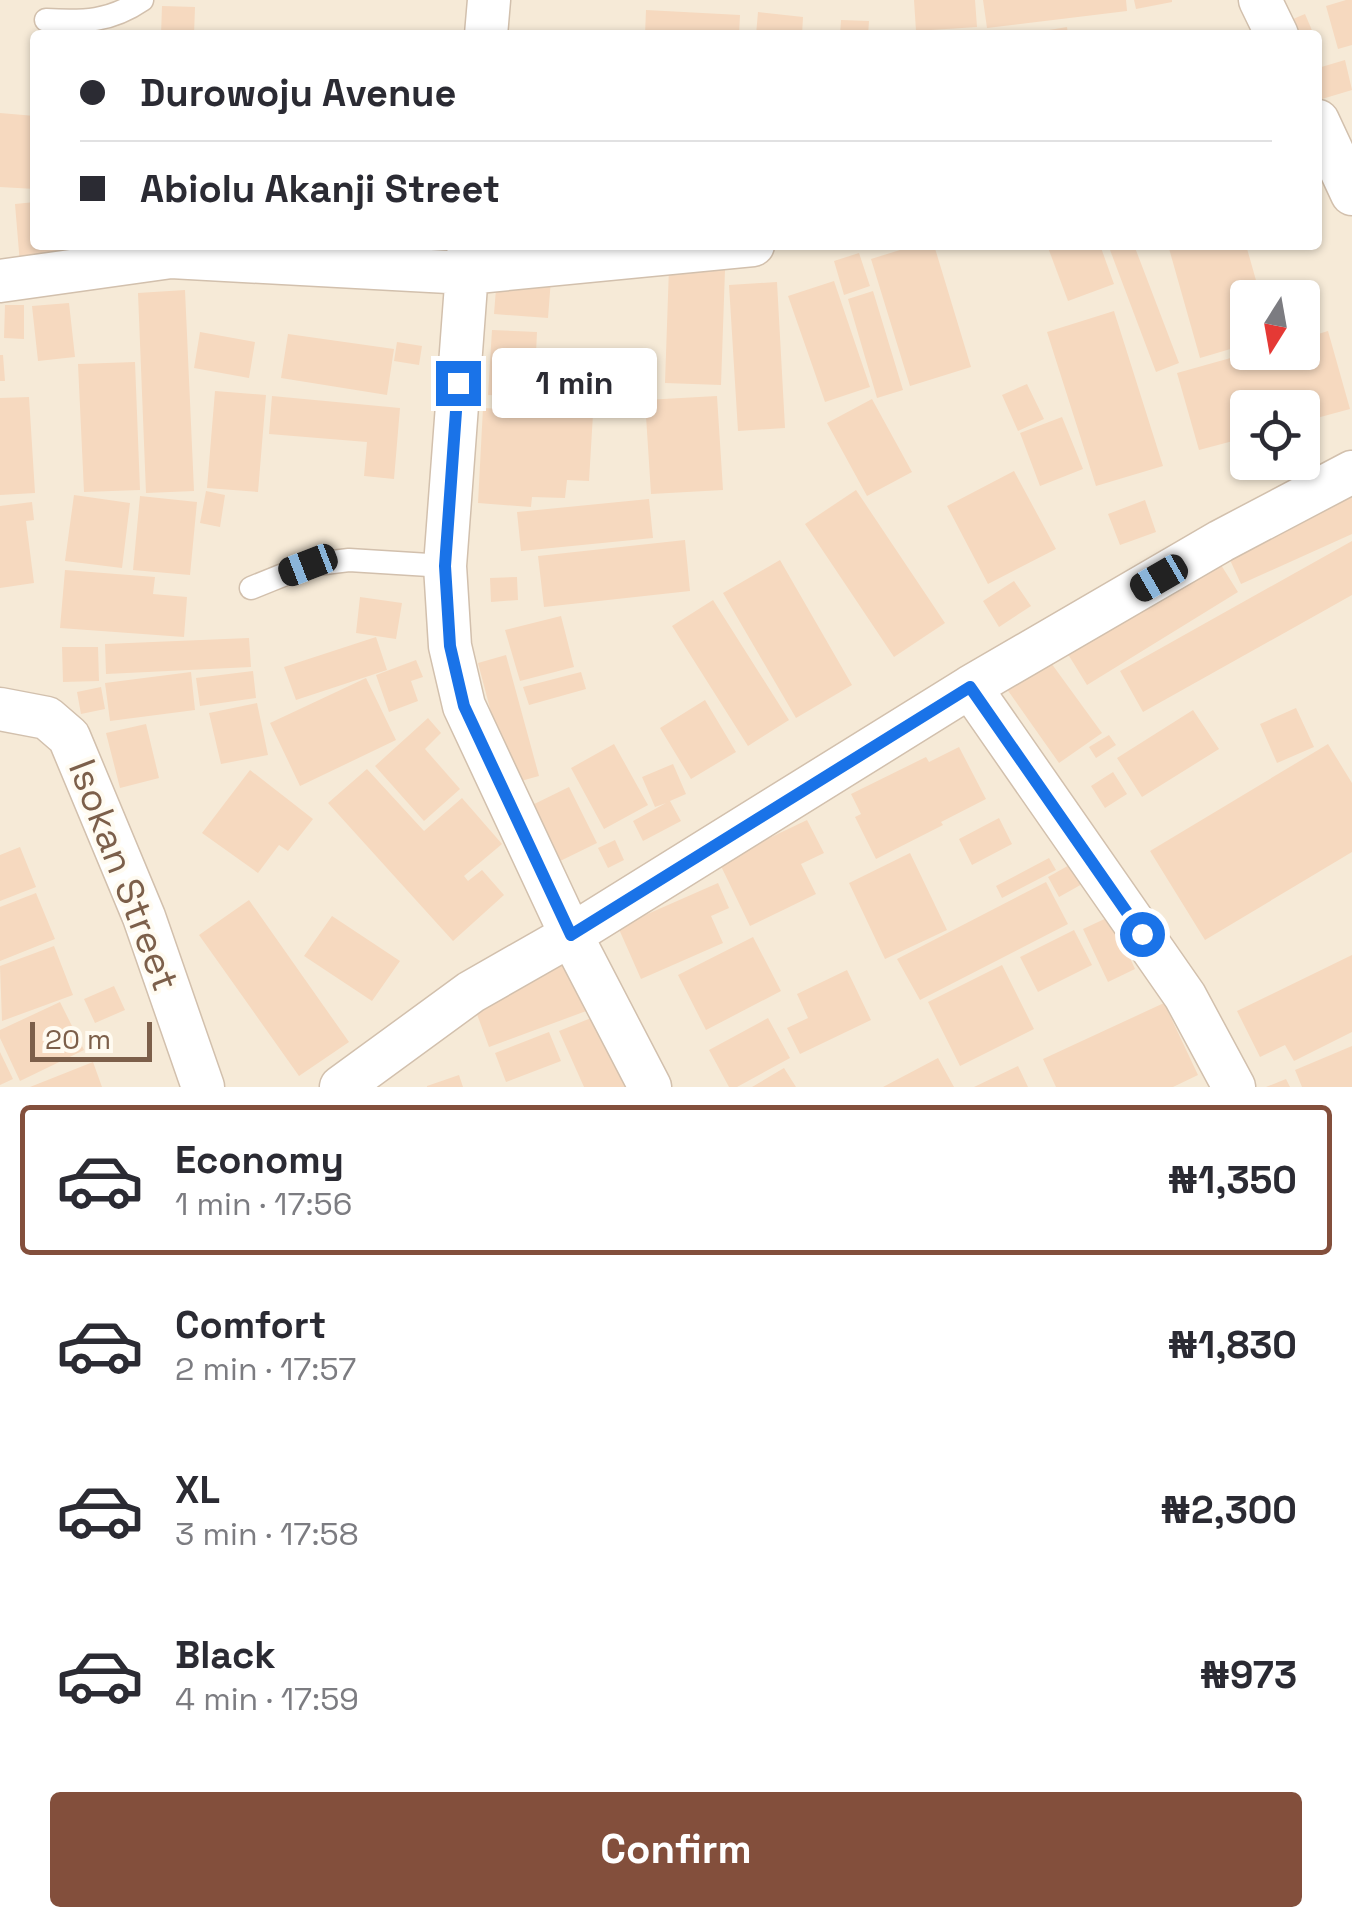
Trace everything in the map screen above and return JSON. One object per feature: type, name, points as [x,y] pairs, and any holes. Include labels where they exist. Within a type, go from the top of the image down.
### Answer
[{"type":"street","points":[[486,30],[489,0]]},
{"type":"street","points":[[1260,0],[1275,30]]},
{"type":"street","points":[[1322,130],[1352,194]]},
{"type":"street","points":[[0,281],[171,257],[468,259],[651,250]]},
{"type":"street","points":[[468,259],[445,566],[450,646],[464,706],[571,935],[650,1087]]},
{"type":"street","points":[[342,1087],[471,992],[571,935],[970,687],[1222,541],[1352,472]]},
{"type":"street","points":[[970,687],[1185,996],[1234,1087]]},
{"type":"street","name":"Isokan Street","points":[[0,709],[48,718],[69,738],[144,917],[203,1087]]},
{"type":"lane","points":[[46,20],[91,23],[120,14],[142,0]]},
{"type":"lane","points":[[251,588],[308,565],[349,560],[445,566]]},
{"type":"shaded area","points":[[0,0],[1352,0],[1352,1087],[0,1087]]},
{"type":"building","points":[[914,0],[975,0],[977,27],[916,30]]},
{"type":"building","points":[[983,0],[1126,0],[1127,11],[987,28]]},
{"type":"building","points":[[1134,0],[1172,0],[1172,2],[1136,9]]},
{"type":"building","points":[[1352,0],[1352,45],[1338,49],[1326,6]]},
{"type":"building","points":[[162,6],[195,7],[194,30],[161,30]]},
{"type":"building","points":[[646,10],[740,15],[739,30],[645,30]]},
{"type":"building","points":[[758,12],[803,17],[802,30],[756,30]]},
{"type":"building","points":[[1305,14],[1312,30],[1284,30],[1281,24]]},
{"type":"building","points":[[841,20],[869,21],[868,30],[840,30]]},
{"type":"building","points":[[1345,60],[1352,90],[1322,99],[1322,67]]},
{"type":"building","points":[[0,113],[30,116],[30,189],[0,187]]},
{"type":"building","points":[[30,202],[30,250],[64,250],[65,259],[20,264],[15,204]]},
{"type":"building","points":[[900,250],[936,250],[971,367],[910,386],[871,259]]},
{"type":"building","points":[[1049,250],[1102,250],[1114,284],[1068,301]]},
{"type":"building","points":[[1110,250],[1136,250],[1179,363],[1156,372]]},
{"type":"building","points":[[1169,250],[1247,250],[1256,280],[1230,280],[1230,349],[1200,358]]},
{"type":"building","points":[[859,253],[870,286],[844,295],[834,261]]},
{"type":"building","points":[[669,267],[725,270],[721,385],[665,383]]},
{"type":"building","points":[[497,276],[551,279],[548,318],[494,314]]},
{"type":"building","points":[[834,281],[870,387],[825,402],[788,296]]},
{"type":"building","points":[[777,282],[785,428],[738,431],[729,285]]},
{"type":"building","points":[[185,290],[194,491],[146,493],[138,293]]},
{"type":"building","points":[[873,291],[903,390],[877,398],[848,299]]},
{"type":"building","points":[[69,303],[75,357],[38,361],[32,306]]},
{"type":"building","points":[[5,305],[24,305],[24,339],[4,338]]},
{"type":"building","points":[[1114,311],[1163,466],[1096,486],[1047,332]]},
{"type":"building","points":[[492,330],[537,332],[534,397],[488,395]]},
{"type":"building","points":[[1328,331],[1350,409],[1320,417],[1320,390],[1230,390],[1230,442],[1199,450],[1177,373],[1230,358],[1230,370],[1320,370],[1320,333]]},
{"type":"building","points":[[200,332],[255,342],[249,378],[194,368]]},
{"type":"building","points":[[288,334],[394,349],[387,395],[281,378]]},
{"type":"building","points":[[397,342],[422,346],[419,365],[394,361]]},
{"type":"building","points":[[3,355],[5,381],[0,381]]},
{"type":"building","points":[[135,362],[140,490],[84,492],[78,364]]},
{"type":"building","points":[[1027,384],[1044,419],[1018,431],[1002,395]]},
{"type":"building","points":[[215,391],[266,395],[258,492],[207,488]]},
{"type":"building","points":[[272,396],[400,408],[394,479],[364,476],[367,442],[269,434]]},
{"type":"building","points":[[717,396],[723,490],[651,494],[645,400]]},
{"type":"building","points":[[29,397],[35,493],[0,495],[0,398]]},
{"type":"building","points":[[872,399],[912,472],[867,496],[827,423]]},
{"type":"building","points":[[483,408],[593,414],[589,481],[567,480],[565,498],[532,497],[531,507],[478,503]]},
{"type":"building","points":[[1062,417],[1083,469],[1040,486],[1020,433]]},
{"type":"building","points":[[1014,471],[1056,549],[988,584],[947,506]]},
{"type":"building","points":[[856,490],[945,623],[894,657],[805,524]]},
{"type":"building","points":[[206,491],[225,495],[220,527],[200,523]]},
{"type":"building","points":[[1352,492],[1352,534],[1241,584],[1225,549]]},
{"type":"building","points":[[74,495],[130,503],[122,568],[65,561]]},
{"type":"building","points":[[140,496],[197,502],[190,575],[133,570]]},
{"type":"building","points":[[649,499],[653,538],[521,551],[517,512]]},
{"type":"building","points":[[1145,500],[1156,532],[1120,545],[1108,514]]},
{"type":"building","points":[[32,502],[34,520],[26,521],[34,583],[0,588],[0,506]]},
{"type":"building","points":[[685,540],[690,591],[544,607],[538,556]]},
{"type":"building","points":[[1352,541],[1352,595],[1143,712],[1120,671]]},
{"type":"building","points":[[1216,557],[1238,592],[1087,685],[1066,651]]},
{"type":"building","points":[[780,560],[852,685],[796,718],[723,593]]},
{"type":"building","points":[[65,570],[155,577],[153,594],[187,597],[184,637],[60,628]]},
{"type":"building","points":[[517,577],[518,600],[491,602],[490,578]]},
{"type":"building","points":[[1014,581],[1031,606],[999,627],[983,601]]},
{"type":"building","points":[[360,597],[402,603],[396,639],[356,633]]},
{"type":"building","points":[[713,600],[789,720],[748,746],[672,626]]},
{"type":"building","points":[[561,616],[574,667],[520,681],[505,630]]},
{"type":"building","points":[[376,637],[387,670],[296,700],[284,667]]},
{"type":"building","points":[[249,638],[251,667],[106,674],[105,644]]},
{"type":"building","points":[[62,647],[98,647],[99,681],[63,682]]},
{"type":"building","points":[[506,655],[539,776],[510,784],[478,663]]},
{"type":"building","points":[[1046,656],[1102,733],[1059,763],[1004,685]]},
{"type":"building","points":[[416,660],[423,677],[411,681],[418,701],[389,712],[376,675]]},
{"type":"building","points":[[253,671],[256,698],[200,706],[196,678]]},
{"type":"building","points":[[191,672],[195,710],[110,721],[105,683]]},
{"type":"building","points":[[581,672],[586,689],[529,705],[523,687]]},
{"type":"building","points":[[366,678],[396,740],[300,786],[270,723]]},
{"type":"building","points":[[101,687],[105,709],[81,714],[77,692]]},
{"type":"building","points":[[705,700],[736,752],[691,779],[660,728]]},
{"type":"building","points":[[257,703],[268,755],[221,764],[209,713]]},
{"type":"building","points":[[1296,708],[1314,747],[1277,763],[1260,724]]},
{"type":"building","points":[[1193,710],[1219,749],[1142,797],[1117,758]]},
{"type":"building","points":[[428,718],[441,733],[425,749],[460,789],[424,821],[375,766]]},
{"type":"building","points":[[146,724],[159,778],[120,788],[106,733]]},
{"type":"building","points":[[1109,735],[1116,745],[1096,758],[1089,747]]},
{"type":"building","points":[[614,744],[648,805],[604,829],[571,768]]},
{"type":"building","points":[[1328,744],[1352,783],[1352,852],[1205,940],[1150,851]]},
{"type":"building","points":[[959,747],[986,799],[876,859],[855,817],[861,814],[851,794],[926,757],[929,762]]},
{"type":"building","points":[[673,764],[686,794],[670,801],[681,821],[643,841],[633,821],[666,803],[655,807],[642,777]]},
{"type":"building","points":[[367,769],[424,831],[462,798],[502,844],[464,876],[468,881],[482,870],[504,895],[453,941],[328,803]]},
{"type":"building","points":[[250,770],[313,819],[288,851],[279,845],[258,873],[202,833]]},
{"type":"building","points":[[1113,772],[1127,794],[1105,808],[1091,786]]},
{"type":"building","points":[[569,787],[597,843],[552,865],[524,809]]},
{"type":"building","points":[[999,818],[1012,844],[972,865],[959,839]]},
{"type":"building","points":[[807,820],[824,853],[801,864],[816,894],[750,926],[719,862]]},
{"type":"building","points":[[615,840],[624,860],[608,868],[598,848]]},
{"type":"building","points":[[20,847],[36,887],[0,901],[0,855]]},
{"type":"building","points":[[910,853],[947,930],[885,959],[849,883]]},
{"type":"building","points":[[1049,858],[1056,870],[1002,898],[996,886]]},
{"type":"building","points":[[1073,863],[1084,883],[1059,897],[1048,877]]},
{"type":"building","points":[[1046,882],[1068,924],[920,1000],[897,959]]},
{"type":"building","points":[[718,883],[729,908],[711,916],[723,943],[641,979],[618,927]]},
{"type":"building","points":[[36,893],[55,939],[0,961],[0,907]]},
{"type":"building","points":[[249,900],[349,1042],[299,1076],[199,935]]},
{"type":"building","points":[[332,916],[400,961],[372,1001],[304,956]]},
{"type":"building","points":[[1111,916],[1135,969],[1108,982],[1083,929]]},
{"type":"building","points":[[1074,930],[1092,965],[1038,992],[1020,957]]},
{"type":"building","points":[[753,937],[781,991],[706,1030],[678,975]]},
{"type":"building","points":[[54,946],[73,995],[2,1021],[0,966]]},
{"type":"building","points":[[1352,955],[1352,1032],[1294,1061],[1285,1045],[1260,1057],[1237,1011]]},
{"type":"building","points":[[578,959],[597,1007],[489,1047],[471,998]]},
{"type":"building","points":[[1002,965],[1034,1029],[960,1066],[928,1002]]},
{"type":"building","points":[[847,970],[871,1020],[800,1054],[787,1028],[808,1018],[797,994]]},
{"type":"building","points":[[114,986],[125,1010],[95,1023],[84,999]]},
{"type":"building","points":[[60,1002],[84,1050],[20,1081],[0,1030]]},
{"type":"building","points":[[1164,1003],[1198,1075],[1173,1087],[1056,1087],[1043,1059]]},
{"type":"building","points":[[596,1016],[626,1087],[584,1087],[559,1031]]},
{"type":"building","points":[[768,1018],[790,1058],[737,1087],[729,1087],[709,1050]]},
{"type":"building","points":[[549,1032],[561,1061],[506,1082],[495,1053]]},
{"type":"building","points":[[1352,1046],[1352,1087],[1302,1087],[1295,1070]]},
{"type":"building","points":[[0,1052],[13,1079],[0,1085]]},
{"type":"building","points":[[938,1058],[954,1087],[883,1087]]},
{"type":"building","points":[[93,1062],[102,1087],[30,1087]]},
{"type":"building","points":[[1018,1066],[1028,1087],[974,1087]]},
{"type":"building","points":[[784,1068],[796,1087],[752,1087]]},
{"type":"building","points":[[459,1075],[463,1087],[427,1087],[427,1086]]},
{"type":"building","points":[[1286,1079],[1290,1087],[1266,1087]]},
{"type":"route","points":[[458,383],[445,566],[450,646],[464,706],[571,935],[970,687],[1142,934]]}]
